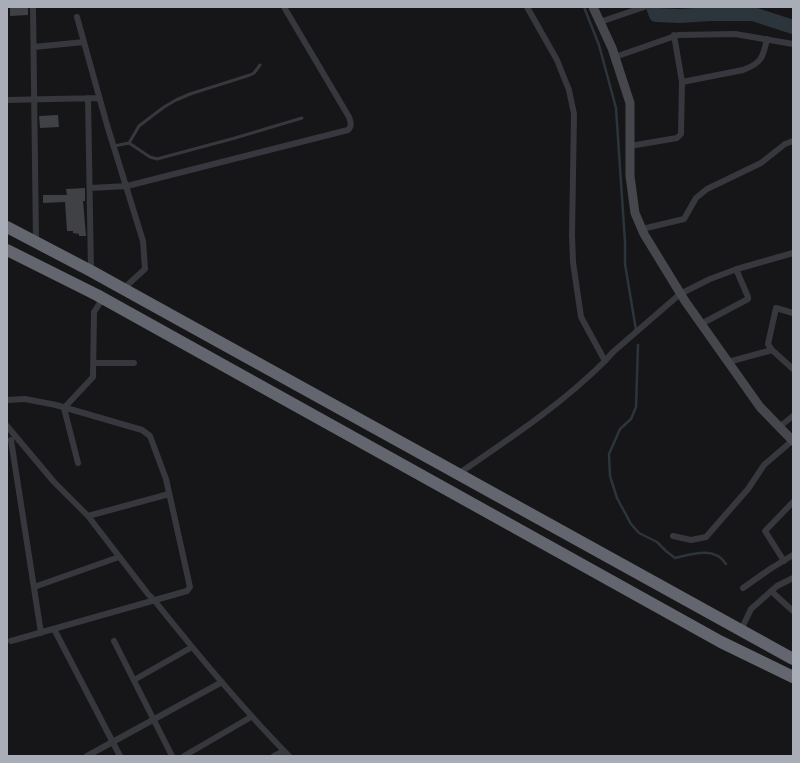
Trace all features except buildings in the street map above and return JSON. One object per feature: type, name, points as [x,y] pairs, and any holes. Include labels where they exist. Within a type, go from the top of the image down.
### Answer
[{"type":"highway","points":[[7,227],[793,659]]},
{"type":"highway","points":[[7,250],[102,298],[721,642],[793,677]]},
{"type":"street","points":[[33,7],[36,242]]},
{"type":"street","points":[[90,188],[127,186],[344,132],[351,127],[349,117],[284,7]]},
{"type":"street","points":[[527,7],[557,60],[569,90],[574,114],[573,262],[582,318],[605,361]]},
{"type":"street","points":[[593,7],[615,57],[630,103],[630,176],[635,213],[642,229],[680,294],[760,407],[793,440],[764,465],[748,489],[706,536],[691,540],[673,536]]},
{"type":"street","points":[[600,22],[644,7]]},
{"type":"street","points":[[77,17],[99,98],[143,241],[145,269],[122,289]]},
{"type":"street","points":[[615,57],[674,36],[726,33],[793,44]]},
{"type":"street","points":[[630,146],[680,137],[682,130],[682,82],[674,36]]},
{"type":"street","points":[[682,82],[743,70],[758,63],[763,56],[767,39]]},
{"type":"street","points":[[34,47],[84,42]]},
{"type":"street","points":[[88,98],[91,272]]},
{"type":"street","points":[[7,100],[99,98]]},
{"type":"street","points":[[642,229],[684,219],[696,198],[707,189],[761,163],[785,144],[793,141]]},
{"type":"street","points":[[460,476],[585,381],[613,352],[680,294],[710,279],[736,269],[793,253]]},
{"type":"street","points":[[701,324],[748,299],[736,269]]},
{"type":"street","points":[[64,408],[91,380],[94,372],[94,312],[102,298]]},
{"type":"street","points":[[793,313],[776,308],[768,344],[772,350],[793,369]]},
{"type":"street","points":[[728,362],[772,350]]},
{"type":"street","points":[[94,363],[134,363]]},
{"type":"street","points":[[7,400],[25,399],[64,408],[146,432],[150,436],[161,465],[169,494],[190,587],[187,591],[11,641]]},
{"type":"street","points":[[64,408],[78,463]]},
{"type":"street","points":[[779,427],[793,416]]},
{"type":"street","points":[[7,426],[12,440],[41,633]]},
{"type":"street","points":[[12,440],[88,516],[148,594],[192,647],[251,717],[289,756]]},
{"type":"street","points":[[88,516],[169,494]]},
{"type":"street","points":[[784,561],[765,531],[793,502]]},
{"type":"street","points":[[743,588],[793,555]]},
{"type":"street","points":[[34,587],[119,557]]},
{"type":"street","points":[[735,627],[751,609],[771,591],[777,586],[793,578]]},
{"type":"street","points":[[771,591],[793,611]]},
{"type":"street","points":[[54,629],[120,756]]},
{"type":"street","points":[[114,641],[172,756]]},
{"type":"street","points":[[134,680],[192,647]]},
{"type":"street","points":[[87,756],[222,682]]},
{"type":"street","points":[[184,756],[251,717]]},
{"type":"street","points":[[274,756],[284,751]]},
{"type":"lane","points":[[114,146],[129,142],[139,126],[176,100],[190,94],[250,75],[254,73],[260,65]]},
{"type":"lane","points":[[129,142],[150,157],[157,159],[302,118]]},
{"type":"waterway","points":[[584,7],[599,45],[616,108],[625,242],[625,264],[636,330]]},
{"type":"waterway","points":[[653,7],[656,15],[679,16],[753,14],[793,27]]},
{"type":"waterway","points":[[638,345],[636,407],[631,419],[620,429],[609,454],[610,476],[617,498],[631,524],[639,533],[657,542],[675,558],[696,553],[710,553],[721,558],[726,564]]}]
